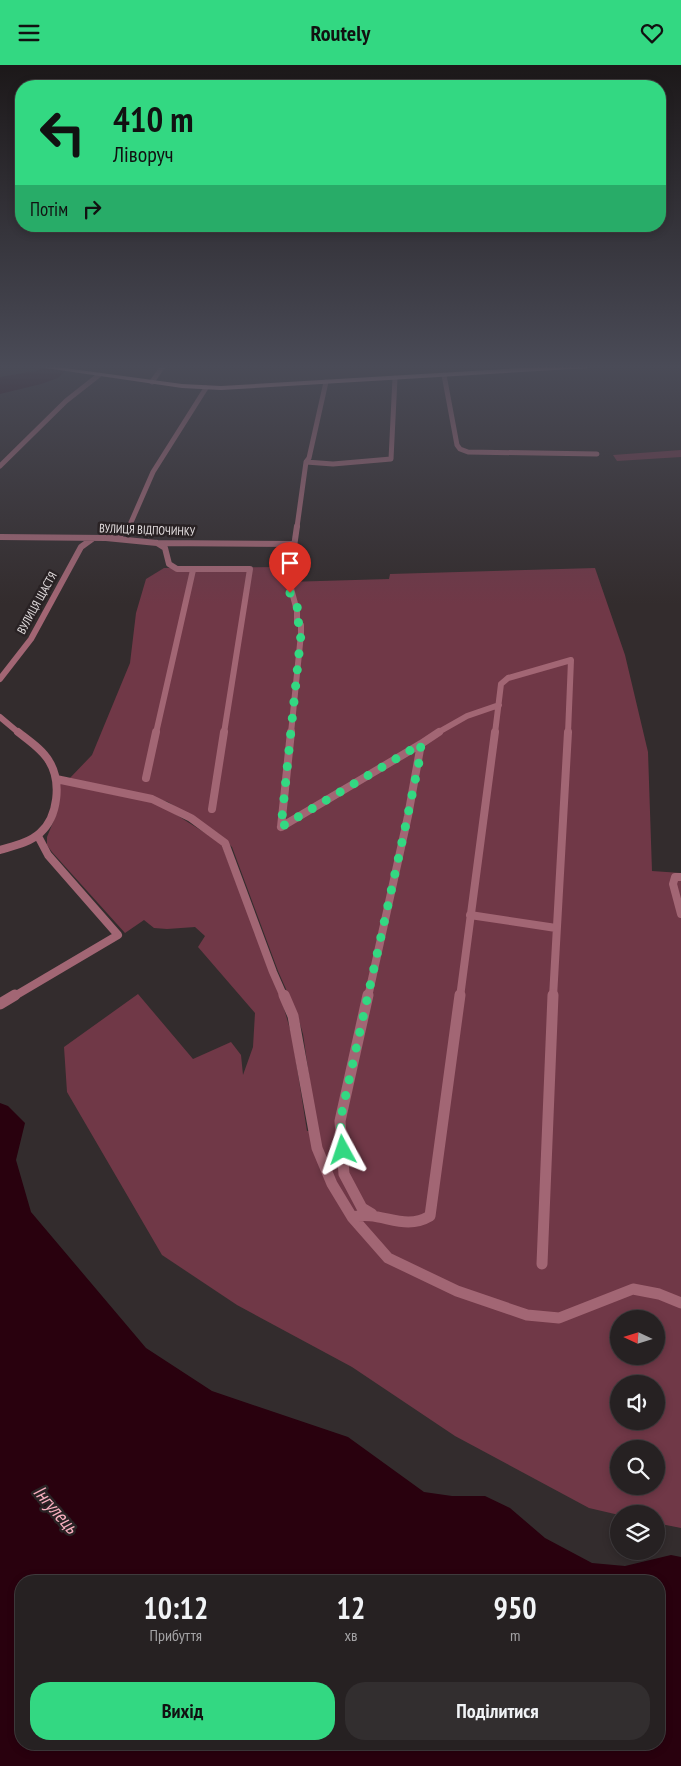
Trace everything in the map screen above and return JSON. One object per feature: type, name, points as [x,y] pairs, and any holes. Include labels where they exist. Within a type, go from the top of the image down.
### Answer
[{"type":"street","points":[[0,466],[21,445]]},
{"type":"street","points":[[106,538],[119,535],[131,526],[153,472],[170,445]]},
{"type":"street","points":[[312,445],[309,458],[306,462],[289,581],[290,593],[299,611],[297,621],[301,625],[301,634],[281,827],[421,744],[462,716],[476,710],[499,705]]},
{"type":"street","points":[[306,462],[333,464],[390,459],[391,445]]},
{"type":"street","points":[[457,445],[468,453],[597,454]]},
{"type":"street","name":"ВУЛИЦЯ ВІДПОЧИНКУ","points":[[0,537],[106,538],[157,543],[294,544]]},
{"type":"street","name":"ВУЛИЦЯ ЩАСТЯ","points":[[0,679],[31,639],[81,547],[86,541],[94,539]]},
{"type":"street","points":[[157,543],[165,548],[169,564],[176,569],[250,569],[212,809]]},
{"type":"street","points":[[146,777],[193,569]]},
{"type":"street","points":[[352,1217],[359,1214],[375,1215],[409,1224],[423,1222],[430,1216],[499,705],[499,689],[501,684],[508,678],[571,660],[564,838],[556,928],[542,1265]]},
{"type":"street","points":[[0,717],[48,758],[56,779],[55,803],[47,826],[38,836],[0,850]]},
{"type":"street","points":[[375,1215],[362,1207],[344,1174],[340,1121],[406,826],[421,744]]},
{"type":"street","points":[[56,779],[152,799],[166,804],[225,843],[273,972],[293,1016],[317,1148],[332,1184],[352,1217],[388,1258],[458,1291],[527,1315],[559,1318],[633,1289],[659,1293],[681,1303]]},
{"type":"street","points":[[0,1004],[118,935],[48,855],[38,836]]},
{"type":"street","points":[[681,877],[676,877],[673,884],[681,915]]},
{"type":"street","points":[[470,915],[556,928]]},
{"type":"shaded area","points":[[681,450],[681,457],[617,461],[613,455]]},
{"type":"shaded area","points":[[285,567],[286,582],[389,579],[390,574],[595,568],[625,655],[648,752],[652,871],[681,873],[681,1528],[665,1525],[665,1505],[610,1505],[610,1513],[589,1508],[455,1436],[352,1367],[237,1305],[162,1255],[67,1092],[64,1047],[138,994],[193,1059],[231,1042],[241,1055],[243,1075],[253,1047],[255,1013],[198,947],[205,936],[195,927],[154,928],[144,920],[125,933],[52,852],[47,845],[47,837],[56,815],[59,783],[150,802],[164,807],[221,843],[283,1005],[292,1036],[307,1131],[317,1131],[303,1034],[232,847],[219,834],[168,802],[69,779],[92,755],[130,663],[136,613],[146,579],[164,568]]},
{"type":"water","name":"Інгулець","points":[[0,1103],[8,1106],[25,1123],[16,1160],[31,1212],[146,1348],[212,1391],[348,1437],[424,1492],[452,1496],[485,1496],[510,1508],[545,1538],[592,1563],[625,1566],[650,1560],[665,1560],[665,1556],[671,1555],[681,1557],[681,1766],[0,1766]]},
{"type":"route","points":[[290,593],[299,611],[297,621],[301,625],[301,634],[281,827],[421,744],[404,833],[340,1121],[343,1150]]}]
